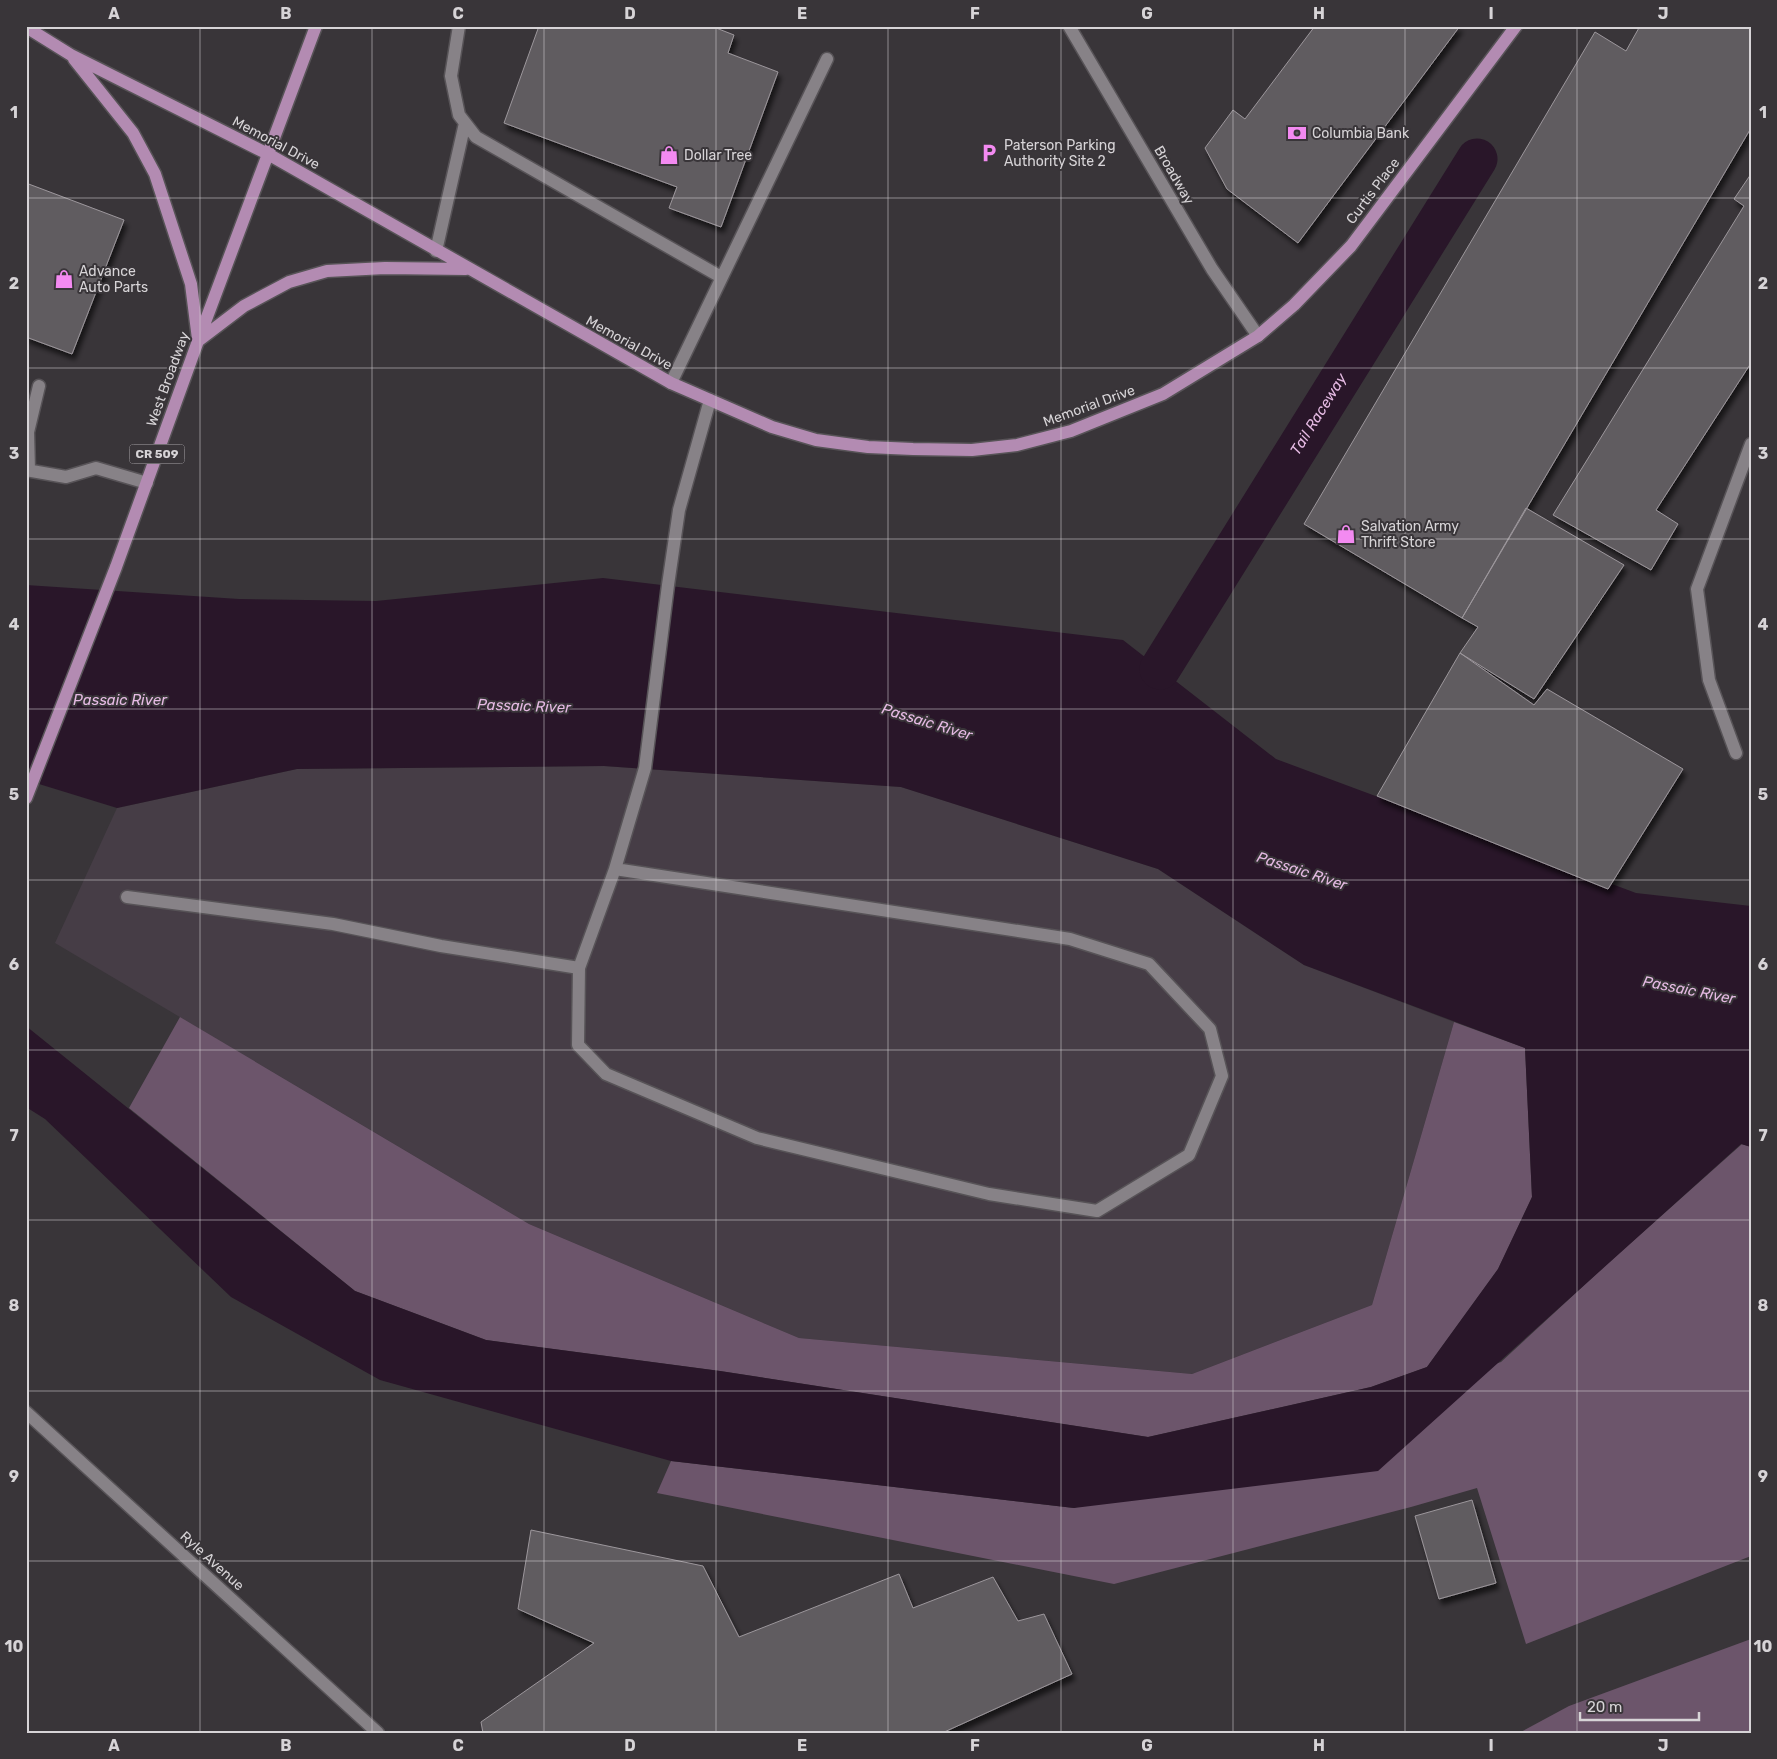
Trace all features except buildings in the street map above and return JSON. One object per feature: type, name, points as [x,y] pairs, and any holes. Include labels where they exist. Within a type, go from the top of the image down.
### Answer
[{"type":"main road","name":"West Broadway","points":[[26,798],[116,567],[316,26]]},
{"type":"main road","name":"Curtis Place","points":[[1258,336],[1294,305],[1350,246],[1516,26]]},
{"type":"main road","name":"Memorial Drive","points":[[26,27],[71,55],[268,154],[467,269],[671,383],[772,427],[816,440],[868,447],[913,450],[972,450],[1017,445],[1071,431],[1163,394],[1258,336]]},
{"type":"main road","points":[[71,55],[133,133],[155,174],[191,284],[198,341]]},
{"type":"main road","points":[[198,341],[244,306],[289,282],[327,271],[385,268],[467,269]]},
{"type":"street","points":[[459,26],[451,76],[459,115],[476,137],[721,277]]},
{"type":"street","name":"Broadway","points":[[1069,26],[1212,270],[1258,336]]},
{"type":"street","points":[[671,383],[827,59]]},
{"type":"street","points":[[436,251],[466,123]]},
{"type":"street","points":[[39,386],[28,432],[28,470],[66,477],[96,468],[146,483]]},
{"type":"street","points":[[615,869],[1070,939],[1150,964],[1210,1029],[1222,1076],[1189,1154],[1097,1211],[989,1194],[757,1138],[606,1074],[578,1046],[579,968],[615,869],[645,768],[678,510],[710,400]]},
{"type":"street","points":[[1736,753],[1709,680],[1697,589],[1751,444]]},
{"type":"street","points":[[127,897],[333,924],[441,946],[579,968]]},
{"type":"street","name":"Ryle Avenue","points":[[26,1412],[378,1733]]},
{"type":"shaded area","points":[[604,766],[901,787],[1158,869],[1304,965],[1454,1022],[1372,1305],[1192,1374],[799,1338],[529,1224],[55,943],[117,808],[297,769]]},
{"type":"shaded area","points":[[180,1017],[529,1224],[799,1338],[1192,1374],[1372,1305],[1454,1022],[1525,1048],[1532,1197],[1498,1269],[1427,1367],[1371,1387],[1148,1437],[720,1371],[486,1340],[355,1291],[129,1108]]},
{"type":"shaded area","points":[[1742,1144],[1751,1147],[1751,1556],[1526,1644],[1477,1488],[1114,1584],[657,1493],[671,1461],[1074,1508],[1501,1362]]},
{"type":"shaded area","points":[[1751,1639],[1751,1733],[1519,1733],[1569,1706]]},
{"type":"water","name":"Passaic River","points":[[603,578],[1123,640],[1276,759],[1636,893],[1751,906],[1751,1147],[1741,1144],[1378,1471],[1074,1508],[671,1461],[380,1380],[231,1297],[45,1119],[26,1107],[26,1026],[355,1291],[486,1340],[720,1371],[1148,1437],[1371,1387],[1427,1367],[1498,1269],[1532,1197],[1525,1048],[1304,965],[1158,869],[901,787],[604,766],[297,769],[117,808],[26,780],[26,585],[239,599],[376,601]]},
{"type":"waterway","name":"Tail Raceway","points":[[1160,669],[1477,159]]},
{"type":"place","name":"Columbia Bank","points":[[1297,133]]},
{"type":"place","name":"Paterson Parking Authority Site 2","points":[[989,153]]},
{"type":"place","name":"Dollar Tree","points":[[669,155]]},
{"type":"place","name":"Advance Auto Parts","points":[[64,279]]},
{"type":"place","name":"Salvation Army Thrift Store","points":[[1346,534]]}]
